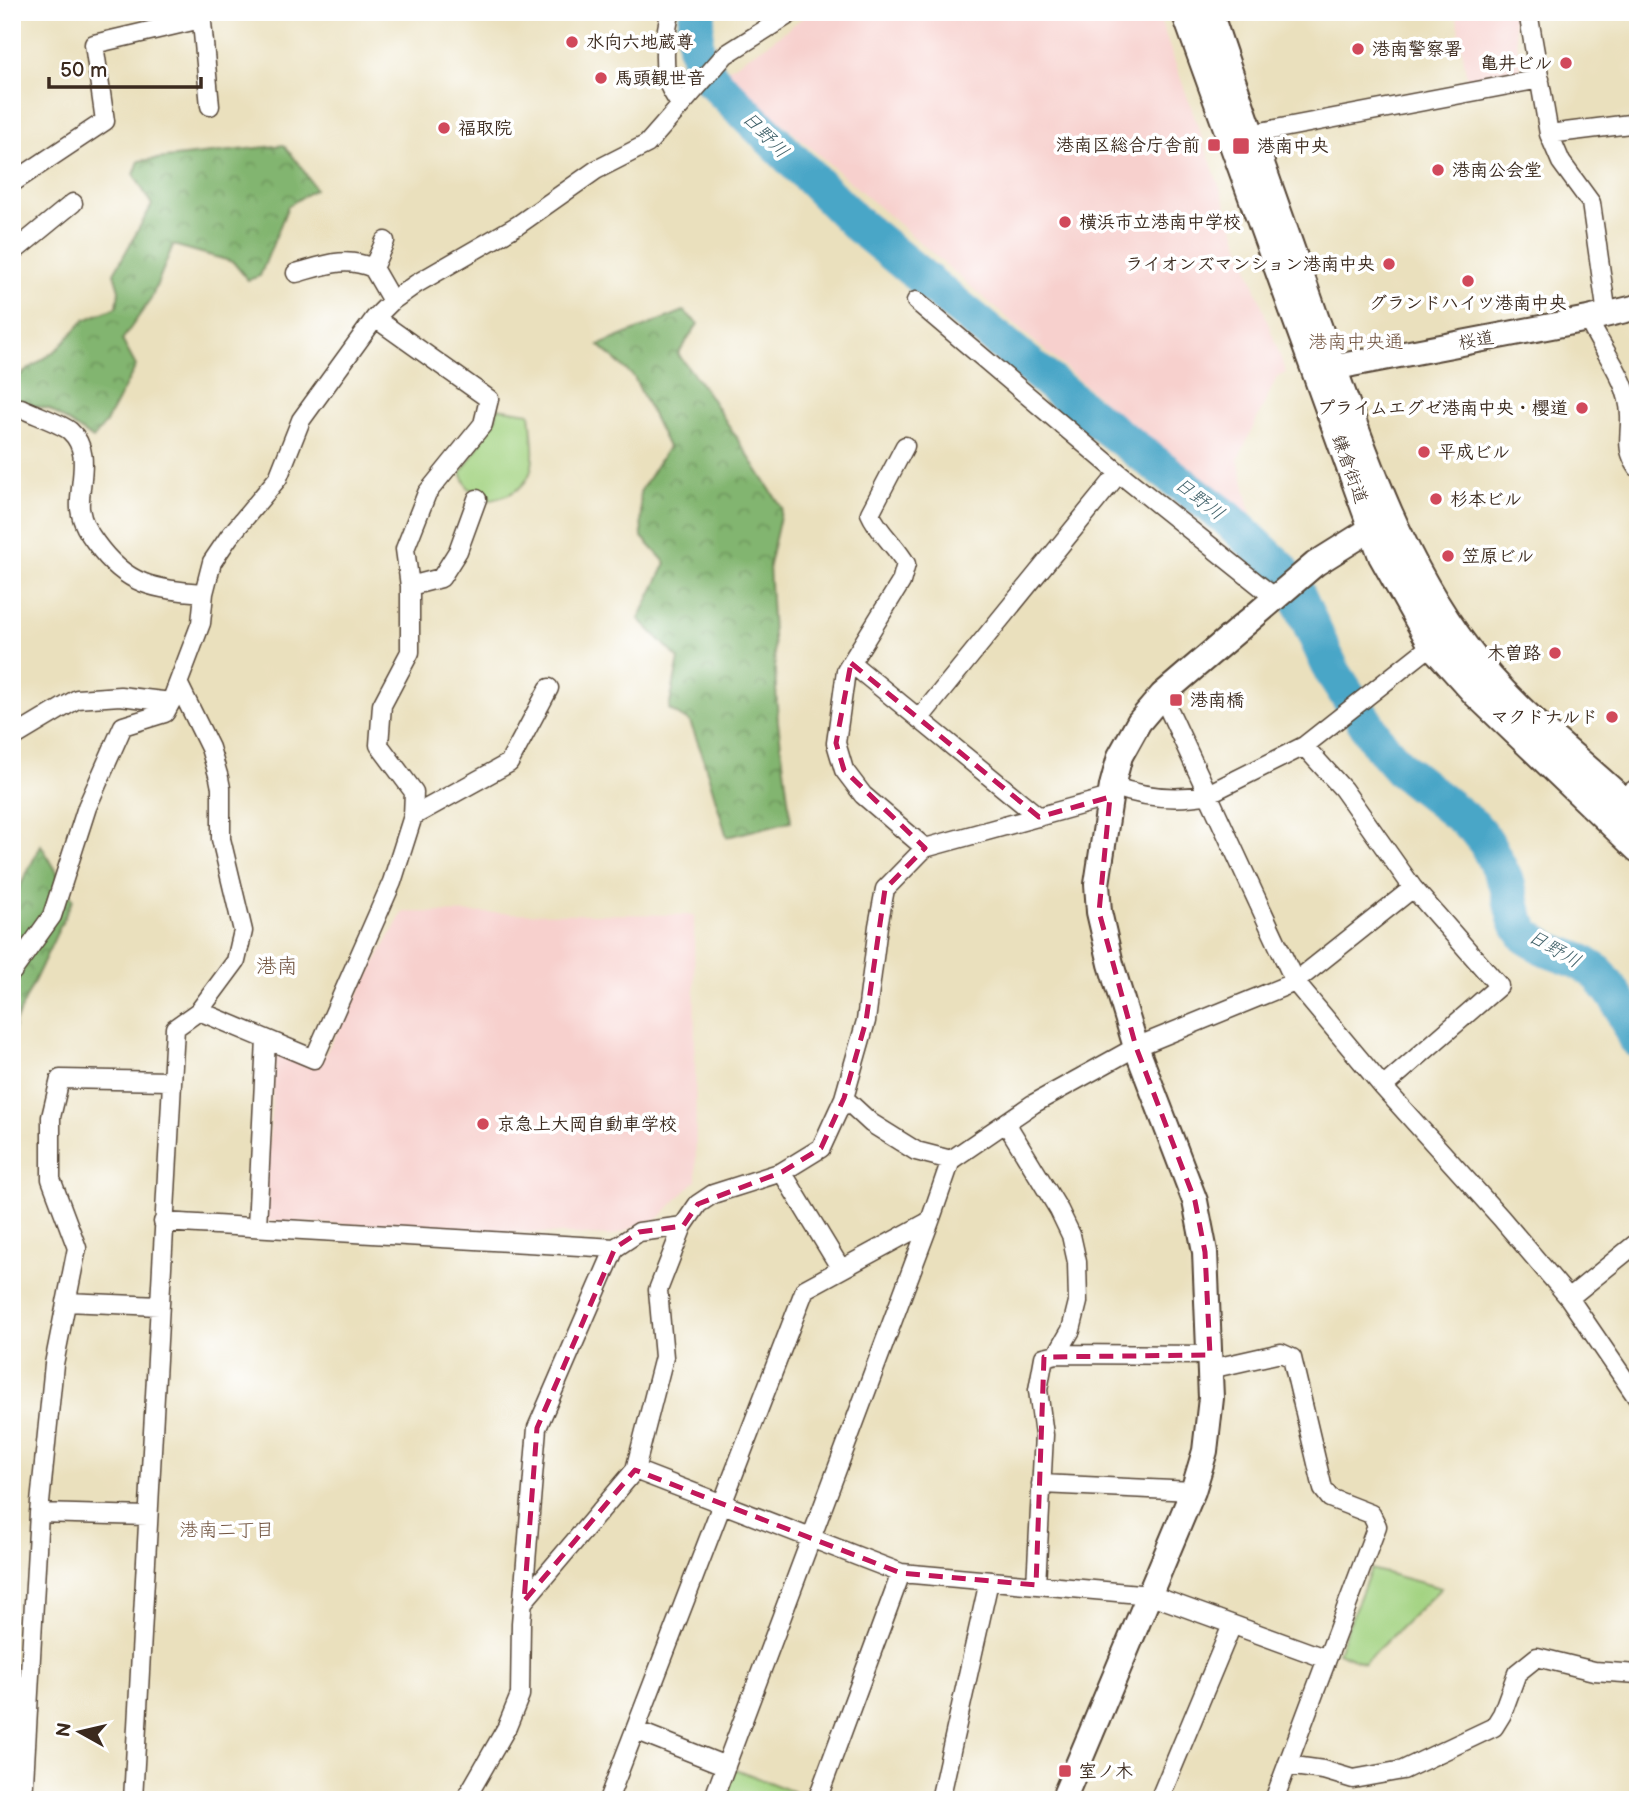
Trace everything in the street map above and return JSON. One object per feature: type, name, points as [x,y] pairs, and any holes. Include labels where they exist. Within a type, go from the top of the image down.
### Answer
[{"type":"main road","name":"鎌倉街道","points":[[1185,12],[1382,522],[1382,556],[1432,645],[1476,694],[1638,849]]},
{"type":"main road","name":"鎌倉街道","points":[[1209,12],[1324,370]]},
{"type":"main road","name":"鎌倉街道","points":[[1382,522],[1403,543],[1432,596],[1466,649],[1509,700],[1632,801]]},
{"type":"street","points":[[671,12],[666,39],[667,77],[670,87],[684,100]]},
{"type":"street","points":[[12,972],[52,916],[88,807],[123,726],[164,713],[171,702],[201,623],[204,593],[212,562],[278,478],[301,420],[375,318],[392,301],[416,284],[518,225],[596,170],[647,144],[725,55],[793,12]]},
{"type":"street","points":[[1528,12],[1549,134],[1561,162],[1591,203],[1597,317],[1622,381],[1631,414],[1633,431],[1629,453],[1638,468]]},
{"type":"street","points":[[12,183],[105,121],[94,44],[201,16],[210,106]]},
{"type":"street","points":[[1250,134],[1540,79]]},
{"type":"street","points":[[1549,134],[1638,123]]},
{"type":"street","points":[[12,253],[73,204]]},
{"type":"street","points":[[373,268],[385,241]]},
{"type":"street","points":[[296,273],[330,264],[358,262],[373,268],[392,301]]},
{"type":"street","points":[[916,301],[1119,473],[1276,595]]},
{"type":"street","name":"桜道","points":[[1324,370],[1638,307]]},
{"type":"street","points":[[199,1011],[314,1059],[392,882],[413,816],[414,792],[379,745],[382,705],[410,652],[410,586],[405,549],[427,493],[484,424],[489,399],[375,318]]},
{"type":"street","points":[[12,411],[21,408],[70,432],[84,455],[80,508],[83,525],[106,556],[130,577],[161,590],[204,593]]},
{"type":"street","points":[[905,446],[870,513],[906,564],[901,582],[846,671],[836,743],[844,770],[863,795],[925,848]]},
{"type":"street","points":[[919,719],[1119,473]]},
{"type":"street","points":[[410,586],[441,578],[458,551],[477,499]]},
{"type":"street","points":[[1063,1800],[1193,1491],[1206,1441],[1211,1398],[1205,1252],[1195,1201],[1136,1046],[1111,964],[1099,912],[1097,884],[1111,791],[1120,756],[1139,722],[1162,695],[1306,571],[1382,522]]},
{"type":"street","points":[[524,1601],[635,1469],[664,1357],[658,1290],[683,1226],[698,1204],[713,1194],[782,1172],[821,1149],[844,1098],[866,1021],[885,889],[925,848],[1039,817],[1111,791],[1158,797],[1192,798],[1208,794],[1304,746],[1432,645]]},
{"type":"street","points":[[851,663],[1039,817]]},
{"type":"street","points":[[133,1800],[170,1081],[175,1028],[199,1011],[236,961],[243,931],[221,839],[219,778],[210,748],[179,685]]},
{"type":"street","points":[[413,816],[509,763],[549,688]]},
{"type":"street","points":[[1162,695],[1295,982],[1383,1087],[1569,1298],[1638,1399]]},
{"type":"street","points":[[12,738],[77,699],[120,696],[171,702]]},
{"type":"street","points":[[1304,746],[1343,789],[1413,888],[1499,986],[1383,1087]]},
{"type":"street","points":[[713,1800],[951,1160],[1032,1104],[1136,1046],[1295,982],[1413,888]]},
{"type":"street","points":[[257,1227],[266,1039]]},
{"type":"street","points":[[23,1800],[39,1513],[54,1364],[77,1248],[51,1179],[51,1117],[61,1079],[170,1081]]},
{"type":"street","points":[[844,1098],[871,1123],[916,1150],[951,1160]]},
{"type":"street","points":[[1006,1122],[1059,1210],[1071,1235],[1077,1262],[1078,1302],[1072,1330],[1057,1354]]},
{"type":"street","points":[[782,1172],[841,1269]]},
{"type":"street","points":[[608,1800],[805,1289],[930,1220]]},
{"type":"street","points":[[163,1222],[614,1248]]},
{"type":"street","points":[[466,1800],[508,1727],[520,1695],[521,1623],[537,1429],[614,1248],[639,1232],[683,1226]]},
{"type":"street","points":[[1569,1298],[1638,1242]]},
{"type":"street","points":[[66,1302],[159,1306]]},
{"type":"street","points":[[1035,1585],[1044,1435],[1038,1390],[1044,1357],[1057,1354],[1210,1362],[1281,1353],[1292,1358],[1323,1489],[1330,1498],[1371,1514],[1377,1526],[1274,1800]]},
{"type":"street","points":[[635,1469],[901,1573],[1151,1595],[1327,1659]]},
{"type":"street","points":[[1041,1484],[1193,1491]]},
{"type":"street","points":[[39,1513],[148,1516]]},
{"type":"street","points":[[817,1800],[901,1573]]},
{"type":"street","points":[[940,1800],[989,1581]]},
{"type":"street","points":[[1159,1800],[1232,1625]]},
{"type":"street","points":[[1287,1765],[1323,1770],[1353,1779],[1403,1770],[1494,1727],[1502,1714],[1517,1673],[1537,1657],[1594,1671],[1638,1674]]},
{"type":"street","points":[[635,1730],[726,1766]]},
{"type":"highlighted area","points":[[851,663],[1039,817],[1110,797],[1099,912],[1136,1047],[1195,1201],[1205,1252],[1210,1355],[1044,1357],[1036,1585],[901,1573],[635,1470],[524,1601],[537,1428],[615,1248],[639,1232],[683,1226],[698,1204],[782,1172],[821,1148],[844,1098],[866,1021],[885,889],[925,848],[844,770],[836,743]]},
{"type":"shaded area","name":"横浜市立港南中学校","points":[[810,12],[1157,12],[1286,373],[1277,377],[1238,459],[1251,513],[1243,522],[723,72],[768,44]]},
{"type":"shaded area","points":[[1456,12],[1512,12],[1521,71],[1467,80]]},
{"type":"shaded area","name":"京急上大岡自動車学校","points":[[403,912],[694,915],[696,1180],[659,1218],[612,1236],[262,1221],[276,1051],[318,1067]]},
{"type":"green space","points":[[284,145],[315,189],[288,206],[260,276],[248,280],[233,262],[173,245],[151,299],[122,340],[136,366],[105,424],[93,439],[49,409],[12,401],[12,381],[59,348],[84,320],[117,307],[119,290],[114,273],[152,205],[134,175],[139,161]]},
{"type":"green space","points":[[684,311],[698,324],[678,354],[707,392],[782,508],[769,565],[778,722],[791,821],[727,837],[690,722],[669,709],[679,659],[639,619],[666,563],[642,537],[640,492],[668,447],[634,377],[599,345]]},
{"type":"green space","points":[[497,408],[530,413],[533,457],[527,479],[519,488],[490,500],[468,488],[461,473],[496,419]]},
{"type":"green space","points":[[41,845],[73,899],[15,1022],[12,1046],[12,902]]},
{"type":"green space","points":[[1371,1569],[1441,1588],[1364,1663],[1338,1652]]},
{"type":"green space","points":[[730,1767],[807,1797],[805,1800],[719,1800]]},
{"type":"waterway","name":"日野川","points":[[698,12],[696,48],[712,80],[857,224],[1084,410],[1227,518],[1281,569],[1296,592],[1332,671],[1380,745],[1402,770],[1473,826],[1486,842],[1507,884],[1516,920],[1526,936],[1598,973],[1619,1001],[1638,1040]]},
{"type":"place","name":"水向六地蔵尊","points":[[572,42]]},
{"type":"place","name":"港南警察署","points":[[1358,49]]},
{"type":"place","name":"亀井ビル","points":[[1566,63]]},
{"type":"place","name":"馬頭観世音","points":[[601,78]]},
{"type":"place","name":"福取院","points":[[444,128]]},
{"type":"place","name":"港南区総合庁舎前","points":[[1214,145]]},
{"type":"place","name":"港南中央","points":[[1241,146]]},
{"type":"place","name":"港南公会堂","points":[[1438,170]]},
{"type":"place","name":"横浜市立港南中学校","points":[[1065,222]]},
{"type":"place","name":"ライオンズマンション港南中央","points":[[1389,264]]},
{"type":"place","name":"グランドハイツ港南中央","points":[[1468,281]]},
{"type":"place","name":"プライムエグゼ港南中央・櫻道","points":[[1582,408]]},
{"type":"place","name":"平成ビル","points":[[1424,452]]},
{"type":"place","name":"杉本ビル","points":[[1436,499]]},
{"type":"place","name":"笠原ビル","points":[[1448,556]]},
{"type":"place","name":"木曽路","points":[[1555,653]]},
{"type":"place","name":"港南橋","points":[[1176,700]]},
{"type":"place","name":"マクドナルド","points":[[1612,717]]},
{"type":"place","name":"京急上大岡自動車学校","points":[[483,1124]]},
{"type":"place","name":"室ノ木","points":[[1065,1771]]},
{"type":"district","name":"港南中央通","points":[[1356,341]]},
{"type":"district","name":"港南","points":[[277,966]]},
{"type":"district","name":"港南二丁目","points":[[227,1529]]}]
